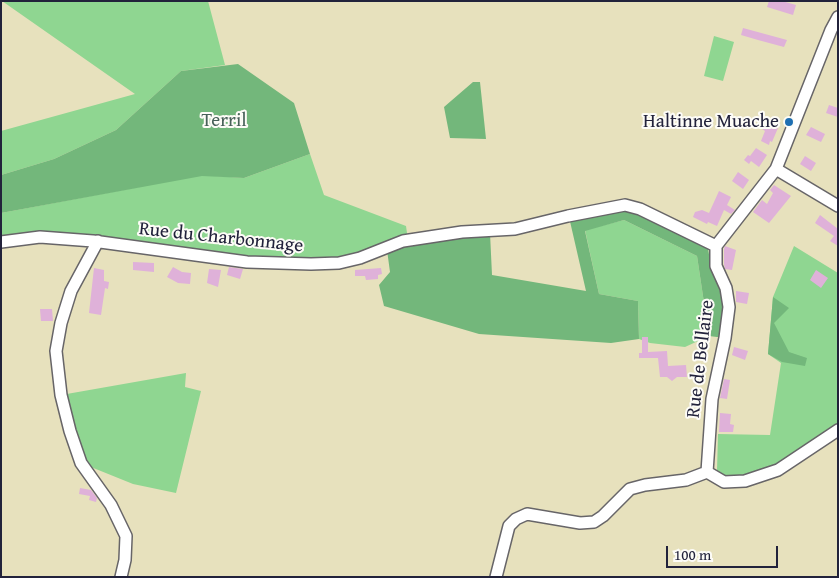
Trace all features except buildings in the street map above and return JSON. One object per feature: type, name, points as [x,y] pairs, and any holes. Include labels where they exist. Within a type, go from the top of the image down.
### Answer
[{"type":"street","points":[[716,246],[776,169],[831,30],[838,17]]},
{"type":"street","points":[[776,169],[838,206]]},
{"type":"street","name":"Rue du Charbonnage","points":[[1,242],[40,237],[98,241],[247,262],[332,263],[360,258],[403,241],[462,232],[515,229],[624,205],[640,209],[716,246]]},
{"type":"street","points":[[98,241],[71,291],[61,323],[56,351],[61,395],[70,431],[82,463],[111,505],[126,536],[125,560],[121,577]]},
{"type":"street","name":"Rue de Bellaire","points":[[707,472],[712,399],[725,338],[729,307],[726,288],[716,266],[716,246]]},
{"type":"street","points":[[496,577],[509,526],[516,519],[527,514],[580,523],[594,522],[603,516],[630,489],[645,485],[686,480],[707,472],[724,482],[745,481],[778,470],[838,430]]},
{"type":"green space","points":[[2,1],[208,1],[225,65],[181,71],[116,130],[54,159],[1,175],[1,131],[135,94]]},
{"type":"green space","points":[[714,36],[734,42],[723,81],[704,76]]},
{"type":"green space","name":"Terril","points":[[238,64],[294,103],[310,154],[244,178],[202,176],[1,213],[1,175],[54,159],[116,130],[181,71]]},
{"type":"green space","points":[[473,82],[480,82],[486,139],[450,138],[444,107]]},
{"type":"green space","points":[[310,154],[324,195],[406,226],[408,240],[360,258],[311,264],[93,241],[1,241],[1,213],[202,175],[244,178]]},
{"type":"green space","points":[[624,208],[707,243],[710,260],[729,307],[725,338],[709,336],[697,256],[624,220],[585,231],[599,294],[638,301],[639,339],[611,343],[479,334],[384,306],[379,285],[390,272],[387,250],[407,243],[490,233],[492,275],[586,291],[569,217]]},
{"type":"green space","points":[[624,220],[697,256],[709,336],[685,347],[650,343],[639,339],[638,301],[599,294],[585,230]]},
{"type":"green space","points":[[794,246],[838,273],[838,427],[814,444],[767,469],[728,478],[717,471],[718,434],[770,435],[781,363],[768,354],[773,297]]},
{"type":"green space","points":[[773,297],[789,308],[774,323],[789,352],[807,358],[805,366],[782,362],[768,354]]},
{"type":"green space","points":[[186,373],[185,387],[201,391],[176,493],[133,484],[81,463],[61,395]]},
{"type":"place","name":"Haltinne Muache","points":[[789,122]]}]
